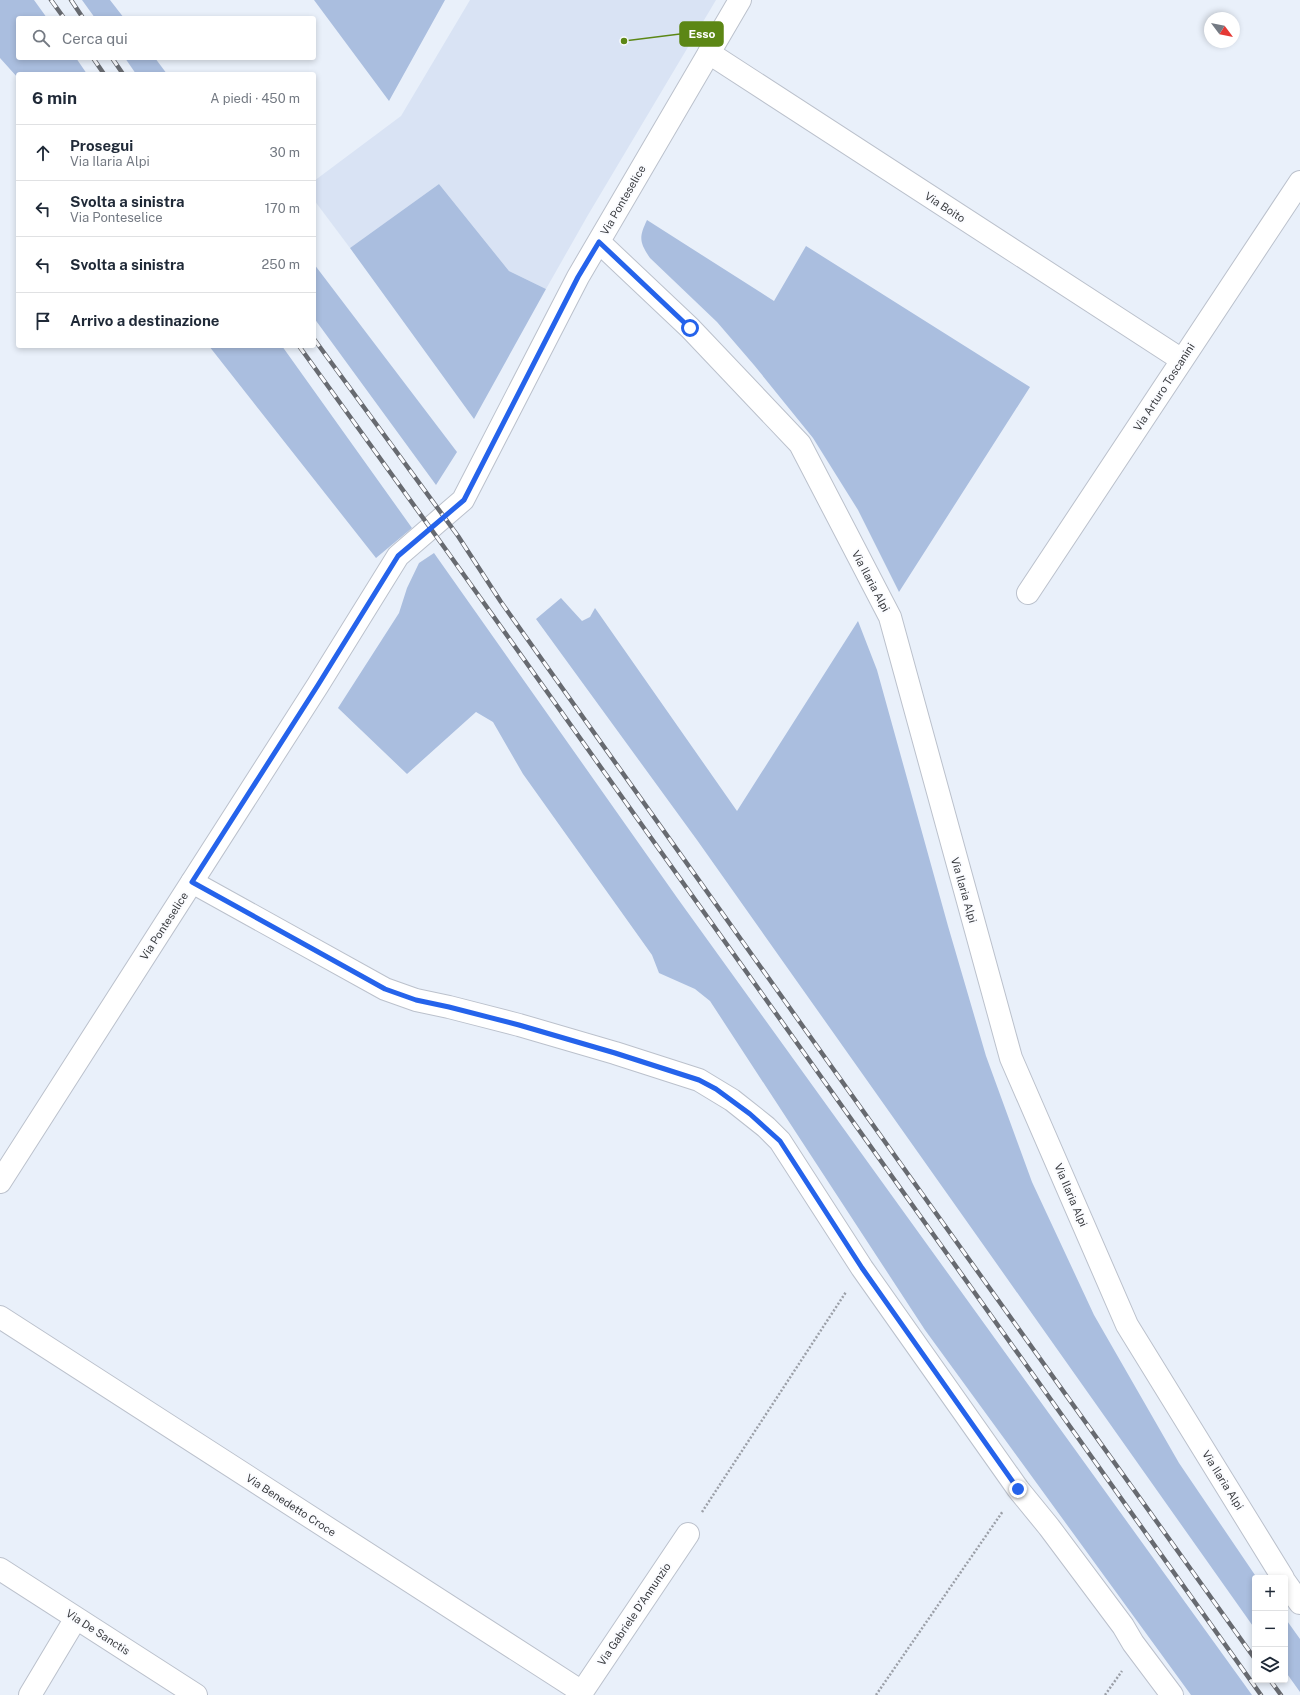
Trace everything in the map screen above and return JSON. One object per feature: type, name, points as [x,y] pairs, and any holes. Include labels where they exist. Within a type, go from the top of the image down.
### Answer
[{"type":"street","name":"Via Ponteselice","points":[[0,1182],[314,692],[398,556],[464,500],[578,277],[740,0]]},
{"type":"street","name":"Via Boito","points":[[709,53],[1182,360]]},
{"type":"street","name":"Via Arturo Toscanini","points":[[1028,593],[1300,182]]},
{"type":"street","name":"Via Ilaria Alpi","points":[[599,242],[690,328],[800,444],[890,617],[1011,1058],[1127,1325],[1280,1575]]},
{"type":"street","points":[[192,882],[385,989],[416,1000],[512,1023],[615,1053],[699,1080],[716,1089],[750,1114],[780,1141],[862,1268],[1018,1489],[1049,1527],[1124,1626],[1133,1643],[1172,1695]]},
{"type":"street","name":"Via Benedetto Croce","points":[[0,1317],[581,1694]]},
{"type":"street","name":"Via Gabriele D’Annunzio","points":[[581,1694],[688,1534]]},
{"type":"street","name":"Via De Sanctis","points":[[0,1569],[196,1695]]},
{"type":"street","points":[[1288,1586],[1300,1603]]},
{"type":"street","points":[[30,1695],[76,1618]]},
{"type":"path","points":[[688,1534],[862,1268]]},
{"type":"path","points":[[876,1695],[1018,1489]]},
{"type":"shaded area","points":[[0,0],[34,0],[46,16],[16,16],[16,60],[77,60],[86,72],[16,72],[16,76],[0,58]]},
{"type":"shaded area","points":[[82,0],[110,0],[122,16],[94,16]]},
{"type":"shaded area","points":[[314,0],[445,0],[389,101]]},
{"type":"shaded area","points":[[470,0],[716,0],[588,215],[546,289],[509,271],[439,184],[350,248],[316,203],[316,180],[401,116]]},
{"type":"shaded area","points":[[126,60],[156,60],[166,72],[135,72]]},
{"type":"shaded area","points":[[439,184],[509,271],[546,289],[474,419],[350,248]]},
{"type":"shaded area","points":[[647,220],[774,301],[806,246],[1030,387],[899,592],[858,510],[813,438],[717,322],[650,258],[641,239]]},
{"type":"shaded area","points":[[316,267],[457,452],[436,485],[316,321]]},
{"type":"shaded area","points":[[211,348],[283,348],[412,528],[376,558]]},
{"type":"shaded area","points":[[434,553],[678,899],[1252,1695],[1191,1695],[925,1330],[710,1001],[695,989],[659,973],[652,955],[523,774],[493,722],[476,712],[407,774],[338,708],[399,613],[407,588],[419,563]]},
{"type":"shaded area","points":[[561,598],[582,621],[590,617],[595,608],[737,811],[858,621],[877,670],[948,926],[986,1056],[1032,1182],[1094,1315],[1179,1463],[1255,1575],[1252,1575],[1252,1625],[697,840],[536,619]]},
{"type":"shaded area","points":[[1288,1622],[1300,1639],[1300,1692],[1288,1675]]},
{"type":"railway","points":[[51,0],[63,16]]},
{"type":"railway","points":[[71,0],[82,16]]},
{"type":"railway","points":[[94,60],[103,72]]},
{"type":"railway","points":[[113,60],[122,72]]},
{"type":"railway","points":[[316,342],[458,536],[501,602],[1252,1655]]},
{"type":"railway","points":[[300,348],[444,547],[1261,1695]]},
{"type":"railway","points":[[1272,1683],[1281,1695]]},
{"type":"place","name":"Esso","points":[[624,41]]},
{"type":"route","points":[[690,328],[599,242],[578,277],[464,500],[398,556],[318,685],[192,882],[385,989],[416,1000],[519,1025],[615,1053],[699,1080],[732,1100],[766,1127],[780,1141],[862,1268],[1018,1489]]}]
